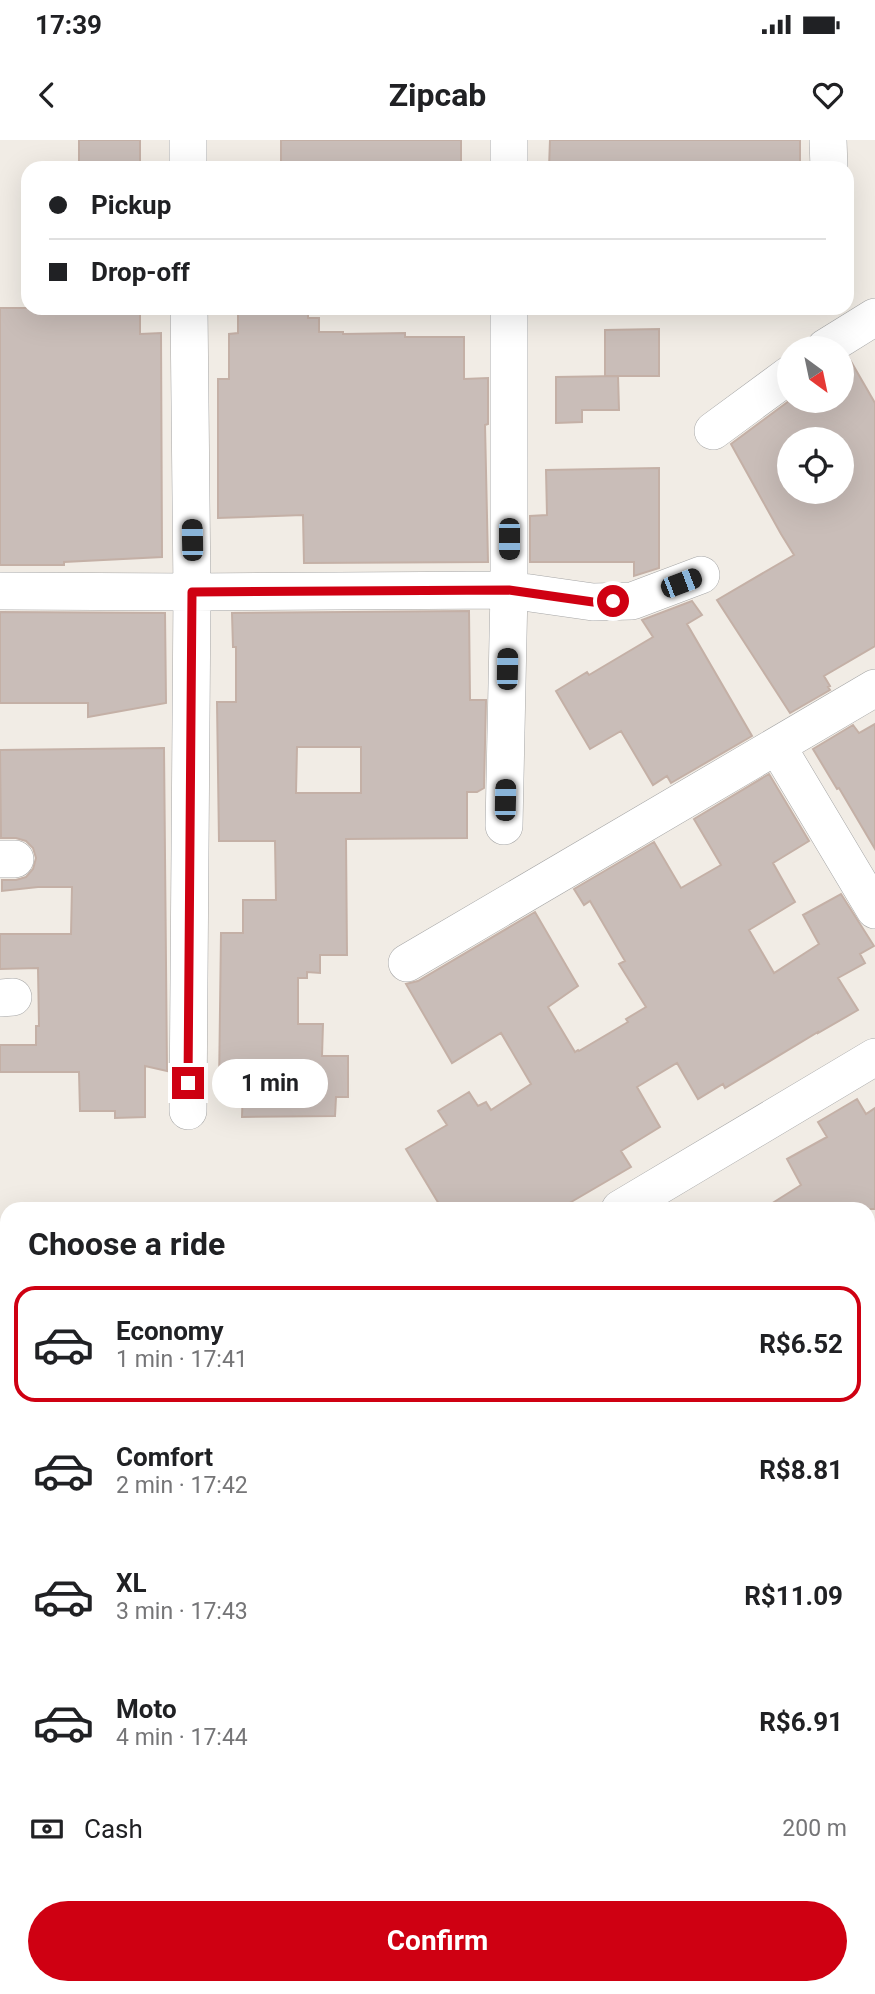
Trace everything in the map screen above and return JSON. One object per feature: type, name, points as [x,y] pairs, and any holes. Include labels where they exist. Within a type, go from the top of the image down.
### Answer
[{"type":"street","points":[[188,140],[188,161]]},
{"type":"street","points":[[509,140],[509,161]]},
{"type":"street","points":[[828,140],[830,161]]},
{"type":"street","points":[[188,1111],[192,592],[189,315]]},
{"type":"street","points":[[504,826],[509,590],[509,315]]},
{"type":"street","points":[[832,332],[875,317]]},
{"type":"street","points":[[713,431],[777,383]]},
{"type":"street","points":[[0,590],[509,590],[593,602],[632,601],[701,575]]},
{"type":"street","points":[[407,963],[875,688]]},
{"type":"street","points":[[777,746],[875,910]]},
{"type":"street","points":[[632,1202],[875,1057]]},
{"type":"building","points":[[79,140],[140,140],[140,161],[79,161]]},
{"type":"building","points":[[281,140],[461,140],[461,161],[281,161]]},
{"type":"building","points":[[550,140],[800,140],[800,161],[549,161]]},
{"type":"building","points":[[0,308],[21,308],[21,315],[140,315],[140,334],[161,333],[162,557],[64,562],[64,565],[0,565]]},
{"type":"building","points":[[238,315],[308,315],[308,318],[319,318],[319,332],[464,337],[464,379],[488,378],[488,424],[485,425],[488,562],[304,563],[303,515],[218,518],[218,379],[229,379],[229,334],[238,333]]},
{"type":"building","points":[[659,329],[659,376],[605,376],[605,330]]},
{"type":"building","points":[[854,367],[875,403],[875,646],[824,676],[830,690],[790,713],[717,600],[794,555],[731,444],[777,410],[777,413],[854,413]]},
{"type":"building","points":[[618,376],[619,410],[582,410],[582,422],[556,423],[556,377]]},
{"type":"building","points":[[659,468],[659,568],[634,576],[634,562],[530,562],[530,516],[547,515],[546,470]]},
{"type":"building","points":[[692,601],[702,615],[687,624],[752,736],[671,783],[667,776],[653,785],[621,731],[590,749],[556,691],[653,637],[642,620]]},
{"type":"building","points":[[469,611],[470,700],[486,700],[484,788],[477,792],[467,792],[467,838],[346,839],[347,955],[320,955],[320,973],[307,972],[307,978],[298,978],[298,1024],[323,1024],[322,1056],[348,1056],[348,1097],[336,1097],[335,1116],[242,1117],[243,1084],[219,1087],[221,933],[243,933],[243,900],[276,900],[275,841],[219,841],[217,702],[236,702],[236,647],[233,647],[232,613]],"holes":[[[297,747],[361,747],[361,793],[296,793]]]},
{"type":"building","points":[[0,612],[165,613],[166,703],[88,717],[88,703],[0,703]]},
{"type":"building","points":[[875,724],[875,849],[813,749],[853,725],[859,733]]},
{"type":"building","points":[[164,748],[167,1071],[145,1066],[145,1117],[115,1118],[115,1111],[80,1111],[79,1072],[0,1072],[0,1045],[36,1045],[36,1026],[39,1026],[38,968],[0,969],[0,934],[71,934],[72,887],[2,891],[2,880],[26,877],[33,869],[36,858],[33,848],[26,841],[1,838],[0,750]]},
{"type":"building","points":[[769,774],[809,841],[773,863],[795,902],[749,930],[774,973],[819,944],[803,915],[841,894],[874,946],[860,954],[865,963],[838,978],[858,1010],[725,1088],[723,1084],[698,1099],[677,1063],[637,1087],[660,1127],[621,1151],[631,1167],[571,1202],[438,1202],[406,1149],[447,1125],[438,1111],[469,1092],[478,1106],[486,1102],[491,1110],[531,1084],[501,1033],[452,1063],[406,984],[418,981],[535,912],[578,986],[548,1007],[575,1052],[579,1051],[628,1022],[626,1019],[646,1007],[619,964],[625,961],[590,901],[584,905],[574,889],[654,842],[681,888],[721,865],[694,819]]},
{"type":"building","points":[[857,1099],[866,1114],[875,1108],[875,1202],[774,1202],[801,1185],[787,1159],[827,1137],[818,1122]]},
{"type":"route","points":[[188,1083],[192,592],[509,590],[593,602],[613,601]]}]
